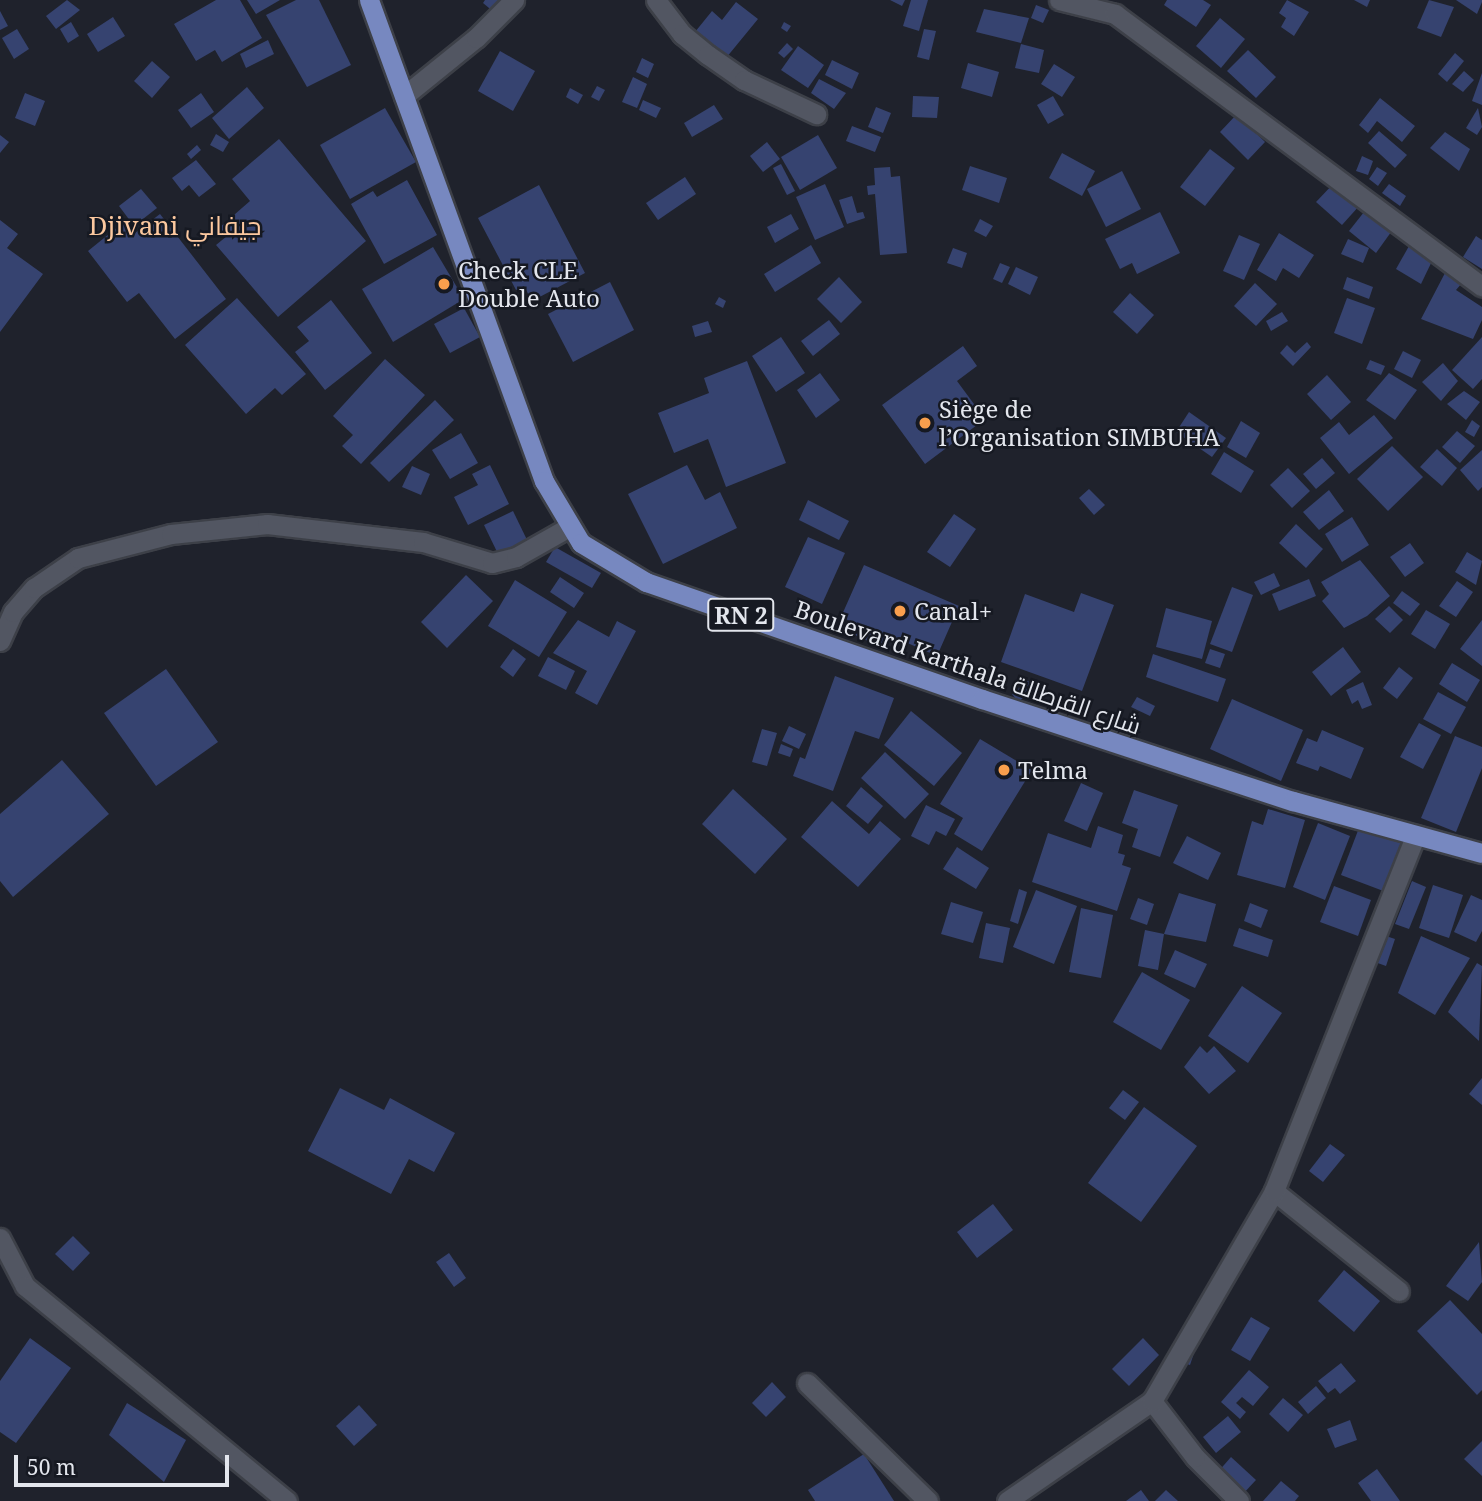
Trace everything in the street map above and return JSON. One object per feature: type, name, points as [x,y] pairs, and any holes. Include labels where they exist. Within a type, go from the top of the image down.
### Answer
[{"type":"main road","name":"Boulevard Karthala شارع القرطالة","points":[[369,0],[544,481],[569,527],[581,543],[646,582],[982,699],[1293,801],[1416,835],[1477,847]]},
{"type":"street","points":[[404,96],[476,38],[514,0]]},
{"type":"street","points":[[656,0],[682,34],[708,55],[744,80],[816,114]]},
{"type":"street","points":[[1059,0],[1115,14],[1482,288]]},
{"type":"street","points":[[0,641],[13,612],[34,588],[78,558],[171,534],[267,524],[423,542],[492,563],[516,557],[569,527]]},
{"type":"street","points":[[1007,1501],[1152,1401],[1274,1191],[1416,835]]},
{"type":"street","points":[[1274,1191],[1399,1291]]},
{"type":"street","points":[[0,1238],[25,1286],[287,1501]]},
{"type":"street","points":[[807,1383],[928,1501]]},
{"type":"street","points":[[1152,1401],[1195,1457],[1239,1501]]},
{"type":"building","points":[[67,0],[80,10],[56,29],[46,16]]},
{"type":"building","points":[[216,0],[240,0],[262,38],[222,62],[215,50],[196,61],[174,24]]},
{"type":"building","points":[[247,0],[280,0],[256,14]]},
{"type":"building","points":[[296,0],[319,0],[351,65],[307,87],[266,15]]},
{"type":"building","points":[[485,0],[506,0],[495,13],[483,3]]},
{"type":"building","points":[[890,0],[905,0],[902,6]]},
{"type":"building","points":[[911,0],[928,0],[919,31],[903,26]]},
{"type":"building","points":[[1167,0],[1203,0],[1211,5],[1196,27],[1164,5]]},
{"type":"building","points":[[1287,0],[1309,12],[1294,36],[1281,27],[1286,18],[1279,13]]},
{"type":"building","points":[[1354,0],[1370,0],[1367,7]]},
{"type":"building","points":[[1429,0],[1454,7],[1441,37],[1417,28]]},
{"type":"building","points":[[1456,0],[1482,0],[1482,2],[1477,14]]},
{"type":"building","points":[[736,2],[758,19],[726,58],[695,32],[712,11],[722,20]]},
{"type":"building","points":[[1036,5],[1049,10],[1043,23],[1031,18]]},
{"type":"building","points":[[984,9],[1029,18],[1021,43],[976,32]]},
{"type":"building","points":[[0,11],[8,26],[0,30]]},
{"type":"building","points":[[113,17],[125,36],[98,52],[87,34]]},
{"type":"building","points":[[1220,18],[1245,39],[1221,68],[1196,46]]},
{"type":"building","points":[[71,22],[79,36],[68,43],[60,29]]},
{"type":"building","points":[[784,22],[791,26],[787,32],[781,28]]},
{"type":"building","points":[[17,29],[29,49],[14,59],[2,38]]},
{"type":"building","points":[[924,29],[936,31],[929,60],[917,57]]},
{"type":"building","points":[[268,40],[274,54],[246,68],[240,54]]},
{"type":"building","points":[[787,43],[793,49],[784,58],[778,53]]},
{"type":"building","points":[[1021,44],[1044,50],[1039,73],[1015,68]]},
{"type":"building","points":[[798,46],[824,65],[808,88],[781,70]]},
{"type":"building","points":[[1248,50],[1276,77],[1256,98],[1227,71]]},
{"type":"building","points":[[500,51],[535,71],[513,111],[478,91]]},
{"type":"building","points":[[1455,53],[1464,61],[1447,82],[1438,74]]},
{"type":"building","points":[[642,58],[654,64],[648,78],[636,72]]},
{"type":"building","points":[[832,60],[859,73],[852,89],[825,75]]},
{"type":"building","points":[[152,61],[170,77],[152,98],[134,81]]},
{"type":"building","points":[[968,63],[999,72],[992,97],[961,88]]},
{"type":"building","points":[[1054,64],[1075,77],[1062,97],[1041,84]]},
{"type":"building","points":[[1464,71],[1474,80],[1463,92],[1452,84]]},
{"type":"building","points":[[1482,73],[1482,105],[1472,101]]},
{"type":"building","points":[[633,77],[647,84],[637,108],[622,102]]},
{"type":"building","points":[[819,79],[846,93],[834,109],[811,93]]},
{"type":"building","points":[[597,86],[605,90],[599,101],[591,97]]},
{"type":"building","points":[[247,87],[264,108],[229,139],[212,118]]},
{"type":"building","points":[[570,88],[583,95],[578,104],[566,97]]},
{"type":"building","points":[[25,93],[45,101],[35,126],[15,118]]},
{"type":"building","points":[[201,93],[214,112],[191,128],[178,110]]},
{"type":"building","points":[[913,96],[939,97],[937,118],[912,117]]},
{"type":"building","points":[[1053,96],[1064,115],[1048,124],[1037,105]]},
{"type":"building","points":[[1380,98],[1415,126],[1402,142],[1377,121],[1368,133],[1359,125]]},
{"type":"building","points":[[643,100],[661,108],[656,118],[639,110]]},
{"type":"building","points":[[714,105],[723,119],[692,137],[684,123]]},
{"type":"building","points":[[876,107],[891,113],[883,133],[868,127]]},
{"type":"building","points":[[385,108],[416,162],[350,199],[320,145]]},
{"type":"building","points":[[1478,108],[1482,127],[1477,135],[1466,128]]},
{"type":"building","points":[[1237,114],[1265,142],[1248,160],[1220,132]]},
{"type":"building","points":[[852,126],[881,137],[875,152],[846,141]]},
{"type":"building","points":[[1379,131],[1407,155],[1395,168],[1368,143]]},
{"type":"building","points":[[1445,132],[1470,149],[1459,171],[1430,148]]},
{"type":"building","points":[[216,134],[229,142],[223,152],[210,145]]},
{"type":"building","points":[[0,135],[9,142],[0,153]]},
{"type":"building","points":[[818,135],[837,168],[800,190],[781,157]]},
{"type":"building","points":[[279,139],[366,241],[278,317],[216,245],[227,236],[219,228],[250,201],[232,179]]},
{"type":"building","points":[[767,142],[780,159],[763,172],[750,156]]},
{"type":"building","points":[[197,145],[201,150],[191,159],[187,154]]},
{"type":"building","points":[[1210,149],[1235,168],[1205,206],[1180,187]]},
{"type":"building","points":[[1062,153],[1095,171],[1082,196],[1049,178]]},
{"type":"building","points":[[1362,156],[1373,161],[1368,175],[1356,171]]},
{"type":"building","points":[[196,160],[216,184],[199,197],[189,185],[182,191],[172,178]]},
{"type":"building","points":[[781,164],[795,191],[787,195],[773,168]]},
{"type":"building","points":[[970,166],[1007,178],[999,203],[962,190]]},
{"type":"building","points":[[890,167],[891,177],[900,176],[907,253],[880,255],[875,194],[868,195],[867,186],[875,185],[874,168]]},
{"type":"building","points":[[1377,167],[1387,173],[1378,186],[1369,179]]},
{"type":"building","points":[[1122,171],[1141,209],[1106,227],[1087,189]]},
{"type":"building","points":[[685,177],[696,194],[658,220],[646,203]]},
{"type":"building","points":[[407,180],[437,235],[384,264],[351,204],[373,191],[377,197]]},
{"type":"building","points":[[1335,182],[1360,205],[1342,225],[1316,202]]},
{"type":"building","points":[[825,184],[844,227],[815,240],[796,197]]},
{"type":"building","points":[[1389,184],[1406,196],[1400,206],[1382,193]]},
{"type":"building","points":[[539,185],[585,273],[532,301],[524,286],[516,290],[478,218]]},
{"type":"building","points":[[141,189],[157,208],[134,226],[119,206]]},
{"type":"building","points":[[852,196],[857,213],[863,212],[865,218],[847,224],[839,200]]},
{"type":"building","points":[[1368,207],[1394,228],[1376,253],[1349,231]]},
{"type":"building","points":[[1160,212],[1180,253],[1137,274],[1132,263],[1120,269],[1105,239]]},
{"type":"building","points":[[160,214],[226,299],[175,339],[139,293],[127,302],[88,251],[125,221],[135,233]]},
{"type":"building","points":[[791,214],[799,229],[775,243],[767,227]]},
{"type":"building","points":[[980,219],[993,226],[986,237],[974,231]]},
{"type":"building","points":[[0,220],[18,234],[7,248],[43,274],[0,332]]},
{"type":"building","points":[[1279,233],[1314,255],[1299,278],[1283,268],[1276,281],[1257,270]]},
{"type":"building","points":[[1239,235],[1260,244],[1244,280],[1223,271]]},
{"type":"building","points":[[1476,236],[1482,240],[1482,269],[1463,257]]},
{"type":"building","points":[[1348,239],[1369,248],[1363,263],[1341,254]]},
{"type":"building","points":[[811,245],[821,263],[775,292],[764,274]]},
{"type":"building","points":[[1409,246],[1434,257],[1421,284],[1396,269]]},
{"type":"building","points":[[433,247],[464,299],[393,342],[362,289]]},
{"type":"building","points":[[953,248],[967,253],[962,268],[947,263]]},
{"type":"building","points":[[1000,263],[1010,267],[1002,283],[993,279]]},
{"type":"building","points":[[1016,267],[1038,277],[1030,295],[1008,284]]},
{"type":"building","points":[[1445,273],[1462,283],[1456,290],[1482,307],[1482,320],[1473,339],[1421,319]]},
{"type":"building","points":[[839,277],[862,302],[841,323],[817,299]]},
{"type":"building","points":[[1347,277],[1373,287],[1369,299],[1343,289]]},
{"type":"building","points":[[610,282],[634,330],[573,362],[548,314]]},
{"type":"building","points":[[1255,283],[1277,304],[1256,326],[1234,306]]},
{"type":"building","points":[[1130,293],[1154,315],[1137,334],[1113,312]]},
{"type":"building","points":[[719,297],[726,301],[723,308],[715,304]]},
{"type":"building","points":[[237,298],[306,374],[282,395],[275,388],[246,414],[185,345]]},
{"type":"building","points":[[1347,298],[1375,308],[1362,344],[1334,333]]},
{"type":"building","points":[[331,300],[372,353],[325,390],[295,352],[309,341],[297,327]]},
{"type":"building","points":[[464,308],[480,337],[450,353],[434,324]]},
{"type":"building","points":[[1282,312],[1288,321],[1271,331],[1266,321]]},
{"type":"building","points":[[829,320],[840,334],[813,356],[801,341]]},
{"type":"building","points":[[708,321],[712,332],[695,337],[692,326]]},
{"type":"building","points":[[781,337],[805,373],[776,392],[752,356]]},
{"type":"building","points":[[1482,337],[1482,379],[1473,389],[1452,370]]},
{"type":"building","points":[[1307,342],[1311,347],[1293,366],[1280,353],[1287,345],[1295,353]]},
{"type":"building","points":[[963,346],[977,366],[957,381],[985,419],[925,464],[882,405]]},
{"type":"building","points":[[1403,351],[1421,360],[1412,378],[1394,369]]},
{"type":"building","points":[[385,359],[425,395],[361,464],[342,446],[353,435],[333,416]]},
{"type":"building","points":[[1370,360],[1385,366],[1381,375],[1366,369]]},
{"type":"building","points":[[747,361],[786,463],[726,487],[708,439],[674,453],[658,413],[709,393],[704,378]]},
{"type":"building","points":[[1443,363],[1458,381],[1441,401],[1422,382]]},
{"type":"building","points":[[820,373],[840,400],[816,418],[797,390]]},
{"type":"building","points":[[1389,373],[1417,390],[1395,420],[1366,400]]},
{"type":"building","points":[[1327,375],[1351,402],[1331,420],[1307,394]]},
{"type":"building","points":[[1464,391],[1480,402],[1466,420],[1447,404]]},
{"type":"building","points":[[435,400],[454,420],[389,482],[370,463]]},
{"type":"building","points":[[1189,412],[1226,438],[1212,457],[1176,432]]},
{"type":"building","points":[[1374,415],[1393,438],[1349,474],[1320,438],[1339,422],[1349,435]]},
{"type":"building","points":[[1472,420],[1480,426],[1474,437],[1465,432]]},
{"type":"building","points":[[1241,421],[1260,433],[1246,458],[1227,447]]},
{"type":"building","points":[[1457,431],[1475,446],[1460,463],[1442,447]]},
{"type":"building","points":[[461,433],[478,463],[450,479],[432,450]]},
{"type":"building","points":[[1392,446],[1423,477],[1388,511],[1357,479]]},
{"type":"building","points":[[1437,449],[1457,468],[1442,486],[1420,467]]},
{"type":"building","points":[[1482,450],[1482,487],[1478,491],[1460,470]]},
{"type":"building","points":[[1224,452],[1254,471],[1241,493],[1211,474]]},
{"type":"building","points":[[1322,458],[1335,473],[1316,489],[1303,474]]},
{"type":"building","points":[[490,465],[509,504],[468,525],[454,497],[478,485],[472,474]]},
{"type":"building","points":[[687,465],[705,500],[720,492],[737,528],[663,564],[628,494]]},
{"type":"building","points":[[412,466],[430,474],[421,495],[402,487]]},
{"type":"building","points":[[1288,468],[1310,491],[1292,508],[1270,485]]},
{"type":"building","points":[[1089,489],[1105,505],[1094,515],[1079,498]]},
{"type":"building","points":[[1329,490],[1344,511],[1319,530],[1303,512]]},
{"type":"building","points":[[808,500],[849,521],[839,540],[799,520]]},
{"type":"building","points":[[513,511],[529,544],[500,558],[484,525]]},
{"type":"building","points":[[954,514],[976,529],[950,567],[927,552]]},
{"type":"building","points":[[1352,517],[1369,545],[1342,562],[1325,534]]},
{"type":"building","points":[[1296,524],[1323,549],[1306,568],[1279,543]]},
{"type":"building","points":[[808,537],[845,553],[822,604],[785,587]]},
{"type":"building","points":[[1410,543],[1424,563],[1405,577],[1390,557]]},
{"type":"building","points":[[555,547],[601,573],[592,588],[546,562]]},
{"type":"building","points":[[1467,552],[1482,561],[1476,585],[1455,572]]},
{"type":"building","points":[[1360,560],[1390,596],[1367,616],[1344,628],[1322,601],[1329,594],[1321,582]]},
{"type":"building","name":"Canal+","points":[[864,565],[959,606],[937,656],[887,634],[881,647],[855,635],[859,625],[841,617]]},
{"type":"building","points":[[1274,573],[1280,586],[1261,595],[1254,582]]},
{"type":"building","points":[[466,575],[493,601],[447,648],[421,622]]},
{"type":"building","points":[[560,577],[584,593],[574,608],[550,592]]},
{"type":"building","points":[[1309,579],[1316,596],[1279,611],[1272,594]]},
{"type":"building","points":[[515,580],[567,612],[539,657],[488,626]]},
{"type":"building","points":[[1457,581],[1473,592],[1456,617],[1439,606]]},
{"type":"building","points":[[1232,587],[1253,595],[1232,652],[1210,644]]},
{"type":"building","points":[[1402,591],[1420,604],[1410,616],[1393,603]]},
{"type":"building","points":[[1081,593],[1114,605],[1082,691],[1001,662],[1025,594],[1074,612]]},
{"type":"building","points":[[1389,606],[1403,620],[1390,633],[1375,619]]},
{"type":"building","points":[[1166,608],[1212,621],[1202,659],[1156,647]]},
{"type":"building","points":[[1426,610],[1450,624],[1435,649],[1411,634]]},
{"type":"building","points":[[578,620],[609,637],[617,621],[636,631],[597,705],[575,693],[587,671],[553,653]]},
{"type":"building","points":[[1482,620],[1482,666],[1460,649]]},
{"type":"building","points":[[1343,647],[1361,672],[1331,696],[1312,672]]},
{"type":"building","points":[[513,649],[526,659],[513,677],[500,667]]},
{"type":"building","points":[[1210,649],[1225,654],[1220,668],[1205,663]]},
{"type":"building","points":[[1153,654],[1226,679],[1218,702],[1146,677]]},
{"type":"building","points":[[548,657],[575,671],[566,690],[538,676]]},
{"type":"building","points":[[1452,663],[1480,680],[1467,702],[1439,684]]},
{"type":"building","points":[[1399,667],[1413,678],[1397,699],[1383,688]]},
{"type":"building","points":[[166,669],[218,742],[156,786],[104,713]]},
{"type":"building","points":[[835,676],[894,698],[879,739],[855,731],[833,791],[793,776],[800,757],[805,759]]},
{"type":"building","points":[[1028,681],[1035,688],[1018,702],[1012,694]]},
{"type":"building","points":[[1363,682],[1372,705],[1362,709],[1358,700],[1352,704],[1346,690]]},
{"type":"building","points":[[1438,692],[1466,707],[1451,734],[1423,719]]},
{"type":"building","points":[[1137,697],[1155,706],[1150,716],[1131,707]]},
{"type":"building","points":[[1232,699],[1303,730],[1281,781],[1210,749]]},
{"type":"building","points":[[911,711],[962,753],[934,786],[884,745]]},
{"type":"building","points":[[1419,723],[1441,735],[1423,769],[1400,757]]},
{"type":"building","points":[[789,726],[806,734],[799,749],[782,741]]},
{"type":"building","points":[[762,729],[777,733],[767,766],[752,762]]},
{"type":"building","points":[[1322,730],[1364,748],[1351,779],[1320,766],[1318,771],[1296,763],[1307,738],[1317,742]]},
{"type":"building","points":[[1455,736],[1482,747],[1482,768],[1456,832],[1421,818]]},
{"type":"building","points":[[980,739],[1032,770],[982,851],[954,834],[963,818],[940,804]]},
{"type":"building","points":[[781,744],[793,749],[790,757],[778,753]]},
{"type":"building","points":[[885,752],[929,794],[905,819],[861,778]]},
{"type":"building","points":[[62,760],[109,814],[13,897],[0,881],[0,814]]},
{"type":"building","points":[[1081,783],[1103,793],[1087,831],[1064,821]]},
{"type":"building","points":[[861,787],[883,806],[868,824],[846,806]]},
{"type":"building","points":[[733,789],[787,839],[755,874],[702,824]]},
{"type":"building","points":[[1134,790],[1178,805],[1160,857],[1132,847],[1138,829],[1122,823]]},
{"type":"building","points":[[832,801],[869,834],[880,821],[901,839],[858,887],[801,837]]},
{"type":"building","points":[[926,805],[955,819],[946,836],[936,831],[929,845],[911,836]]},
{"type":"building","points":[[1268,809],[1305,820],[1285,888],[1237,875],[1252,821],[1263,825]]},
{"type":"building","points":[[1318,823],[1350,836],[1325,900],[1293,887]]},
{"type":"building","points":[[1098,826],[1123,835],[1118,853],[1125,855],[1122,865],[1131,868],[1117,911],[1032,882],[1048,833],[1091,848]]},
{"type":"building","points":[[1359,828],[1403,844],[1386,892],[1341,875]]},
{"type":"building","points":[[1187,836],[1221,853],[1208,880],[1173,863]]},
{"type":"building","points":[[957,847],[989,868],[976,889],[943,869]]},
{"type":"building","points":[[1412,881],[1426,887],[1409,929],[1395,924]]},
{"type":"building","points":[[1433,885],[1463,895],[1449,938],[1419,928]]},
{"type":"building","points":[[1334,886],[1371,900],[1358,936],[1320,922]]},
{"type":"building","points":[[1019,889],[1027,892],[1018,924],[1010,921]]},
{"type":"building","points":[[1036,890],[1077,906],[1054,964],[1013,947]]},
{"type":"building","points":[[1179,893],[1216,904],[1206,942],[1164,934]]},
{"type":"building","points":[[1471,895],[1482,900],[1482,931],[1476,942],[1454,932]]},
{"type":"building","points":[[1138,898],[1154,904],[1147,925],[1130,919]]},
{"type":"building","points":[[951,902],[983,912],[973,943],[941,934]]},
{"type":"building","points":[[1250,903],[1268,910],[1261,928],[1244,921]]},
{"type":"building","points":[[1081,908],[1113,915],[1101,978],[1069,972]]},
{"type":"building","points":[[986,923],[1010,928],[1003,963],[979,958]]},
{"type":"building","points":[[1239,928],[1273,940],[1268,957],[1233,946]]},
{"type":"building","points":[[1145,930],[1164,934],[1158,970],[1138,966]]},
{"type":"building","points":[[1380,934],[1395,939],[1386,966],[1372,961]]},
{"type":"building","points":[[1421,936],[1470,958],[1435,1015],[1398,993]]},
{"type":"building","points":[[1175,950],[1207,964],[1195,988],[1164,974]]},
{"type":"building","points":[[1477,963],[1482,966],[1479,1041],[1448,1012]]},
{"type":"building","points":[[1142,972],[1190,1000],[1161,1050],[1113,1022]]},
{"type":"building","points":[[1242,986],[1282,1013],[1248,1063],[1208,1036]]},
{"type":"building","points":[[1200,1046],[1207,1053],[1214,1046],[1236,1071],[1209,1094],[1184,1067]]},
{"type":"building","points":[[1482,1078],[1482,1105],[1469,1094]]},
{"type":"building","points":[[340,1088],[384,1110],[390,1098],[455,1133],[434,1172],[409,1159],[391,1194],[308,1151]]},
{"type":"building","points":[[1123,1090],[1139,1102],[1125,1120],[1109,1108]]},
{"type":"building","points":[[1144,1107],[1197,1146],[1141,1222],[1088,1183]]},
{"type":"building","points":[[1330,1144],[1345,1155],[1323,1182],[1309,1171]]},
{"type":"building","points":[[993,1204],[1013,1230],[977,1258],[957,1232]]},
{"type":"building","points":[[73,1236],[90,1253],[73,1271],[55,1254]]},
{"type":"building","points":[[1479,1242],[1482,1282],[1468,1301],[1446,1286]]},
{"type":"building","points":[[449,1253],[466,1278],[454,1287],[436,1262]]},
{"type":"building","points":[[1344,1270],[1380,1301],[1354,1332],[1318,1301]]},
{"type":"building","points":[[1450,1300],[1482,1334],[1482,1390],[1477,1395],[1417,1331]]},
{"type":"building","points":[[1251,1317],[1270,1328],[1250,1361],[1231,1350]]},
{"type":"building","points":[[30,1338],[71,1368],[16,1443],[0,1432],[0,1381]]},
{"type":"building","points":[[1143,1338],[1159,1355],[1129,1386],[1112,1369]]},
{"type":"building","points":[[1188,1351],[1194,1353],[1190,1365],[1184,1363]]},
{"type":"building","points":[[1341,1363],[1356,1381],[1340,1394],[1335,1388],[1328,1393],[1318,1381]]},
{"type":"building","points":[[1249,1370],[1269,1387],[1253,1406],[1242,1397],[1236,1403],[1246,1412],[1240,1419],[1221,1402]]},
{"type":"building","points":[[772,1382],[786,1397],[766,1417],[752,1403]]},
{"type":"building","points":[[1316,1386],[1326,1398],[1308,1414],[1298,1402]]},
{"type":"building","points":[[1283,1398],[1303,1415],[1288,1432],[1269,1414]]},
{"type":"building","points":[[127,1403],[186,1440],[164,1482],[109,1435]]},
{"type":"building","points":[[359,1405],[377,1425],[354,1446],[336,1426]]},
{"type":"building","points":[[1228,1416],[1241,1432],[1216,1453],[1203,1437]]},
{"type":"building","points":[[1350,1420],[1357,1440],[1335,1448],[1327,1429]]},
{"type":"building","points":[[1482,1441],[1482,1476],[1464,1459]]},
{"type":"building","points":[[864,1454],[894,1501],[815,1501],[808,1490]]},
{"type":"building","points":[[1231,1457],[1256,1480],[1242,1495],[1217,1473]]},
{"type":"building","points":[[1377,1469],[1400,1501],[1371,1501],[1358,1483]]},
{"type":"building","points":[[1281,1481],[1299,1496],[1295,1501],[1263,1501]]},
{"type":"building","points":[[1141,1490],[1149,1501],[1126,1501]]},
{"type":"building","points":[[1166,1490],[1178,1501],[1155,1501]]},
{"type":"place","name":"Check CLE Double Auto","points":[[444,284]]},
{"type":"place","name":"Siège de l’Organisation SIMBUHA","points":[[925,423]]},
{"type":"place","name":"Canal+","points":[[900,611]]},
{"type":"place","name":"Telma","points":[[1004,770]]},
{"type":"district","name":"Djivani جيفاني","points":[[175,226]]}]
